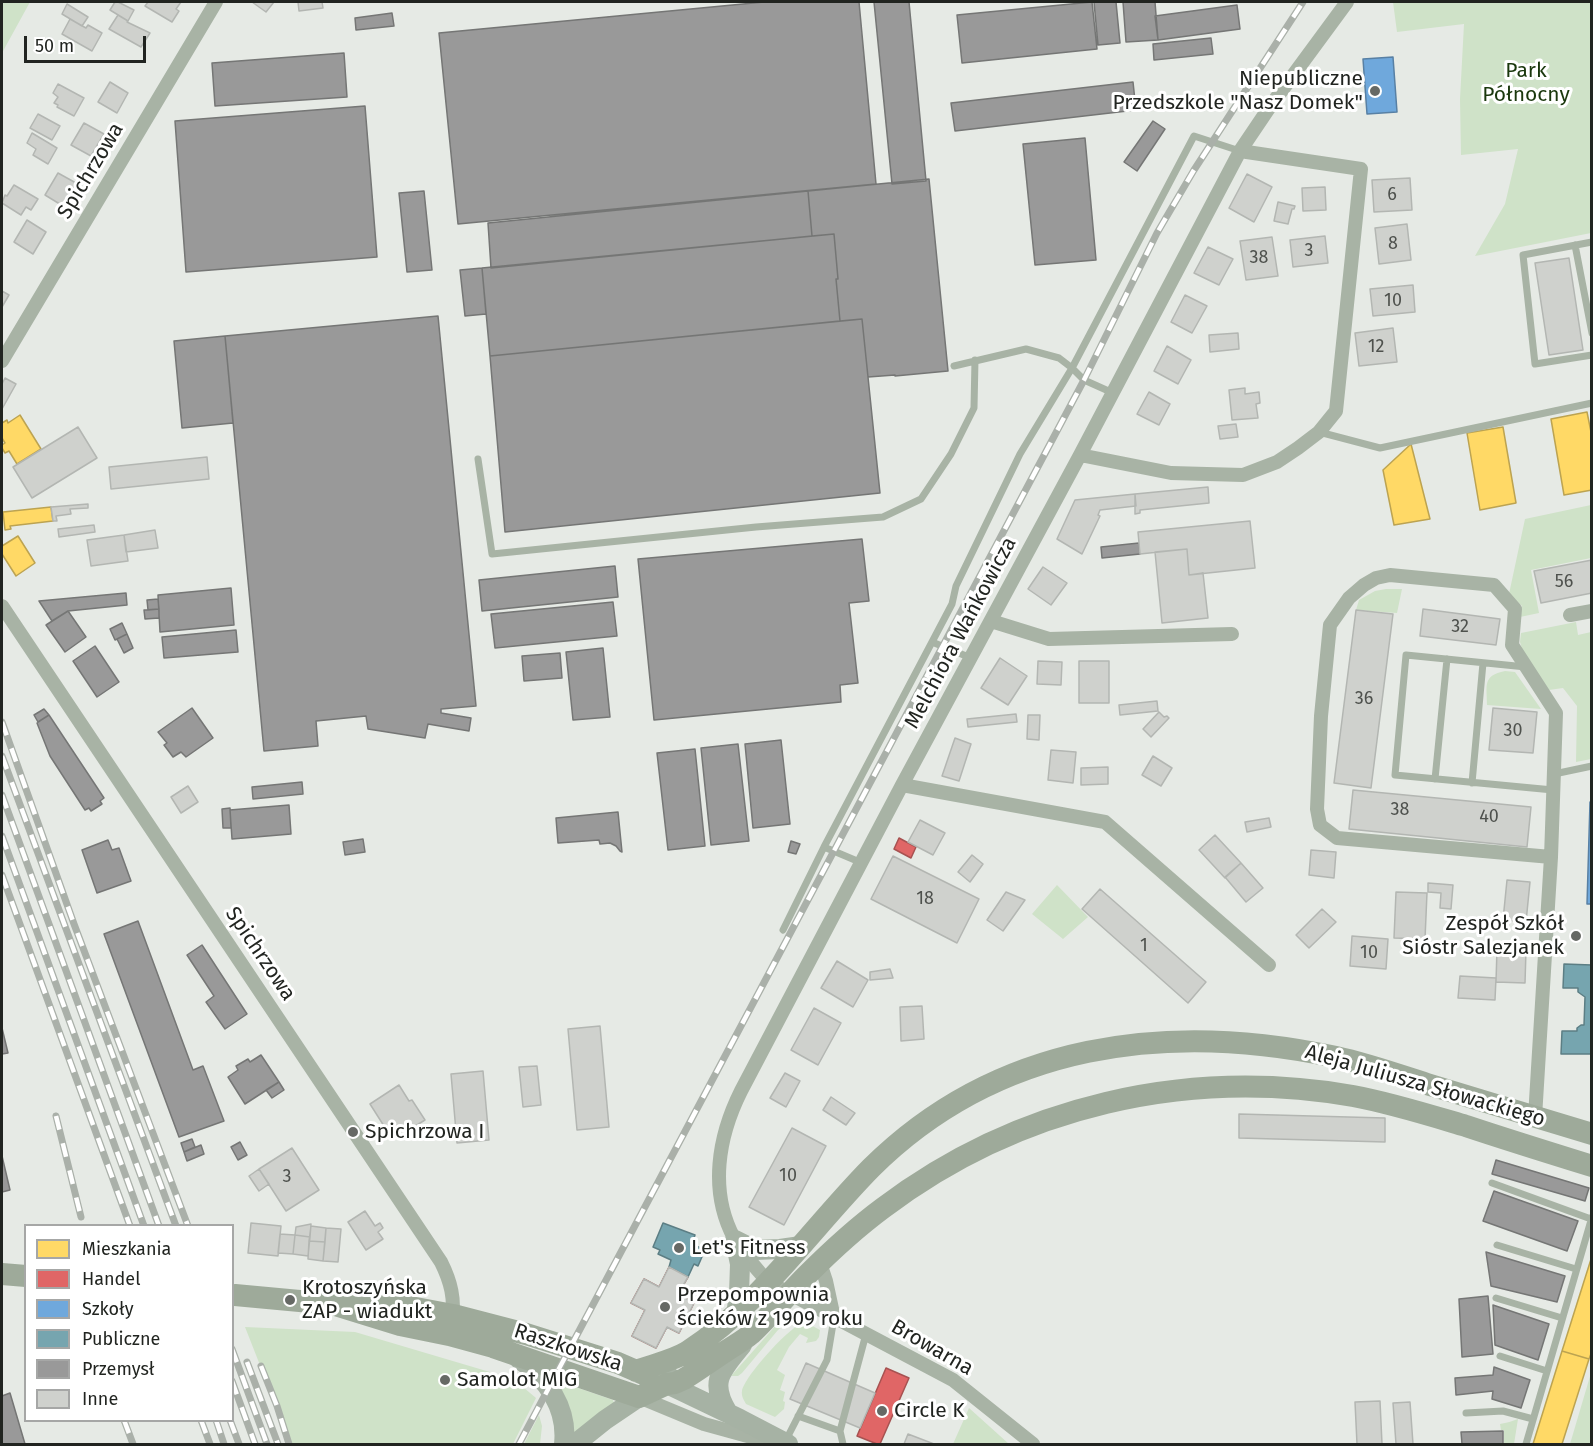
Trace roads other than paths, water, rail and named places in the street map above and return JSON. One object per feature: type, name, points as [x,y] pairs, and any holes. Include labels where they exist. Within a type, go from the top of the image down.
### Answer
[{"type":"main road","name":"Aleja Juliusza Słowackiego","points":[[666,1384],[672,1368],[684,1353],[736,1315],[872,1168],[901,1141],[936,1115],[990,1084],[1052,1061],[1092,1050],[1190,1041],[1274,1046],[1350,1061],[1592,1134]]},
{"type":"main road","name":"Aleja Juliusza Słowackiego","points":[[639,1397],[666,1384],[684,1379],[750,1335],[852,1233],[909,1189],[994,1141],[1041,1121],[1080,1110],[1139,1096],[1181,1090],[1267,1087],[1312,1090],[1398,1106],[1592,1166]]},
{"type":"main road","points":[[735,1240],[755,1250],[780,1250],[801,1246]]},
{"type":"main road","points":[[735,1240],[740,1264],[736,1315]]},
{"type":"main road","points":[[2,1274],[24,1276]]},
{"type":"main road","name":"Raszkowska","points":[[235,1295],[332,1304],[400,1325],[451,1325],[526,1334],[618,1363],[728,1413],[784,1444]]},
{"type":"main road","name":"Raszkowska","points":[[451,1325],[511,1353],[639,1397]]},
{"type":"main road","points":[[728,1413],[718,1395],[720,1376],[725,1366],[750,1335]]},
{"type":"main road","points":[[511,1353],[529,1366],[557,1399],[563,1416],[564,1444]]},
{"type":"main road","name":"Aleja Juliusza Słowackiego","points":[[636,1371],[684,1353]]},
{"type":"main road","points":[[575,1444],[639,1397]]},
{"type":"street","name":"Spichrzowa","points":[[2,361],[216,2]]},
{"type":"street","name":"Melchiora Wańkowicza","points":[[789,1294],[768,1282],[747,1257],[735,1240],[725,1213],[718,1182],[719,1162],[730,1113],[1240,151],[1262,117],[1347,2]]},
{"type":"street","points":[[1080,455],[1171,473],[1243,475],[1277,462],[1319,432],[1336,411],[1361,169],[1240,151]]},
{"type":"street","points":[[1535,1117],[1551,857],[1556,713],[1512,645],[1515,609],[1494,585],[1390,575],[1376,578],[1364,585],[1349,598],[1330,626],[1321,716],[1317,809],[1320,825],[1337,838],[1551,857]]},
{"type":"street","name":"Spichrzowa","points":[[2,606],[441,1262],[453,1292],[451,1325]]},
{"type":"street","points":[[1570,615],[1592,611]]},
{"type":"street","points":[[991,621],[1049,639],[1232,634]]},
{"type":"street","points":[[902,785],[1106,822],[1269,965]]},
{"type":"street","points":[[820,1263],[834,1318]]},
{"type":"street","name":"Browarna","points":[[789,1294],[953,1380],[1033,1444]]},
{"type":"street","name":"Raszkowska","points":[[639,1397],[704,1424],[784,1444]]},
{"type":"lane","points":[[783,930],[824,847],[952,604],[956,586],[1020,454],[1072,368],[1194,136],[1240,151]]},
{"type":"lane","points":[[1592,242],[1523,255],[1535,364],[1592,355]]},
{"type":"lane","points":[[1575,245],[1592,333]]},
{"type":"lane","points":[[954,366],[1026,349],[1059,358],[1084,380],[1113,393]]},
{"type":"lane","points":[[478,459],[492,554],[756,527],[883,517],[921,499],[951,454],[974,408],[975,360]]},
{"type":"lane","points":[[1319,432],[1380,448],[1592,403]]},
{"type":"lane","points":[[932,642],[971,658]]},
{"type":"lane","points":[[1526,667],[1406,655],[1395,775],[1553,790]]},
{"type":"lane","points":[[1435,779],[1447,659]]},
{"type":"lane","points":[[1472,783],[1484,663]]},
{"type":"lane","points":[[1554,774],[1592,766]]},
{"type":"lane","points":[[824,847],[862,863]]},
{"type":"lane","points":[[1492,1183],[1591,1218],[1526,1444]]},
{"type":"lane","points":[[1497,1245],[1576,1269]]},
{"type":"lane","points":[[1496,1298],[1562,1318]]},
{"type":"lane","points":[[784,1444],[826,1360],[834,1318]]},
{"type":"lane","points":[[843,1444],[840,1431],[866,1334]]},
{"type":"lane","points":[[1500,1356],[1547,1371]]},
{"type":"lane","points":[[1466,1413],[1503,1411],[1533,1419]]},
{"type":"lane","points":[[798,1416],[840,1431]]},
{"type":"railway","points":[[519,1444],[1084,380],[1157,233],[1194,170],[1303,2]]},
{"type":"railway","points":[[2,722],[74,924],[187,1224]]},
{"type":"railway","points":[[2,756],[175,1224]]},
{"type":"railway","points":[[2,795],[158,1224]]},
{"type":"railway","points":[[2,836],[143,1224]]},
{"type":"railway","points":[[2,875],[129,1224]]},
{"type":"railway","points":[[56,1116],[81,1217]]},
{"type":"railway","points":[[234,1354],[267,1444]]},
{"type":"railway","points":[[247,1362],[278,1444]]},
{"type":"railway","points":[[261,1366],[289,1444]]},
{"type":"railway","points":[[234,1386],[255,1444]]},
{"type":"railway","points":[[125,1422],[133,1444]]},
{"type":"railway","points":[[202,1422],[210,1444]]},
{"type":"railway","points":[[217,1422],[224,1444]]},
{"type":"railway","points":[[231,1422],[239,1444]]},
{"type":"place","name":"Niepubliczne Przedszkole \"Nasz Domek\"","points":[[1375,91]]},
{"type":"place","name":"Zespół Szkół Sióstr Salezjanek","points":[[1576,936]]},
{"type":"place","name":"Spichrzowa I","points":[[353,1132]]},
{"type":"place","name":"Let's Fitness","points":[[679,1248]]},
{"type":"place","name":"Krotoszyńska ZAP - wiadukt","points":[[290,1300]]},
{"type":"place","name":"Przepompownia ścieków z 1909 roku","points":[[665,1307]]},
{"type":"place","name":"Samolot MIG","points":[[445,1380]]},
{"type":"place","name":"Circle K","points":[[882,1411]]},
{"type":"park label","name":"Park Północny","points":[[1526,83]]}]
